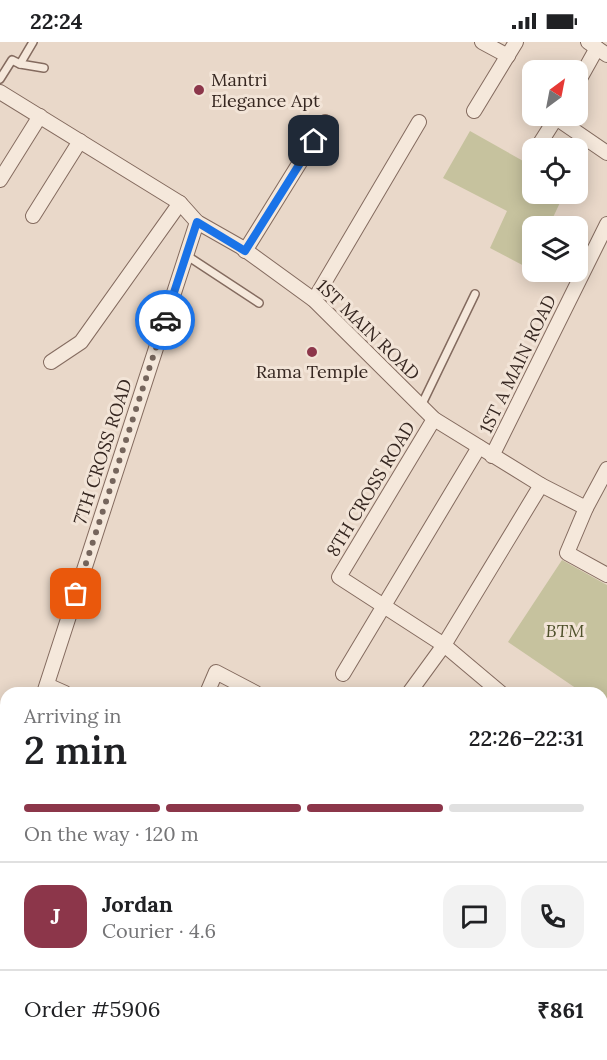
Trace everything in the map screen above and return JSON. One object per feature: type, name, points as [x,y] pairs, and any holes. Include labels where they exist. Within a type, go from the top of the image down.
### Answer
[{"type":"street","points":[[482,42],[508,56]]},
{"type":"street","points":[[474,111],[516,42]]},
{"type":"street","points":[[588,64],[597,48]]},
{"type":"street","name":"1ST MAIN ROAD","points":[[0,92],[180,204],[197,222],[245,251],[314,300],[434,420],[542,485],[586,508]]},
{"type":"street","points":[[0,180],[40,116]]},
{"type":"street","points":[[245,251],[325,122]]},
{"type":"street","points":[[314,300],[419,122]]},
{"type":"street","points":[[570,126],[607,153]]},
{"type":"street","points":[[33,216],[80,141]]},
{"type":"street","points":[[51,362],[81,342],[180,204]]},
{"type":"street","name":"7TH CROSS ROAD","points":[[46,687],[197,222]]},
{"type":"street","name":"1ST A MAIN ROAD","points":[[492,456],[607,224]]},
{"type":"street","name":"8TH CROSS ROAD","points":[[385,606],[339,577],[434,420]]},
{"type":"street","points":[[343,674],[479,447]]},
{"type":"street","points":[[607,469],[586,508],[567,553],[607,575]]},
{"type":"street","points":[[413,687],[444,645],[542,485]]},
{"type":"street","points":[[385,606],[444,645],[494,687]]},
{"type":"street","points":[[210,687],[216,672],[245,687]]},
{"type":"lane","points":[[20,64],[33,42]]},
{"type":"lane","points":[[0,79],[12,60],[20,64],[44,68]]},
{"type":"lane","points":[[186,255],[259,303]]},
{"type":"lane","points":[[421,406],[475,294]]},
{"type":"green space","points":[[470,131],[522,160],[522,204],[559,204],[554,216],[522,216],[522,265],[490,248],[507,211],[443,178]]},
{"type":"green space","name":"BTM","points":[[562,560],[607,585],[607,687],[574,687],[508,642]]},
{"type":"way so far","points":[[76,594],[165,320]]},
{"type":"place","name":"Mantri Elegance Apt","points":[[199,90]]},
{"type":"place","name":"Rama Temple","points":[[312,352]]},
{"type":"route","points":[[165,320],[197,222],[245,251],[314,141]]}]
